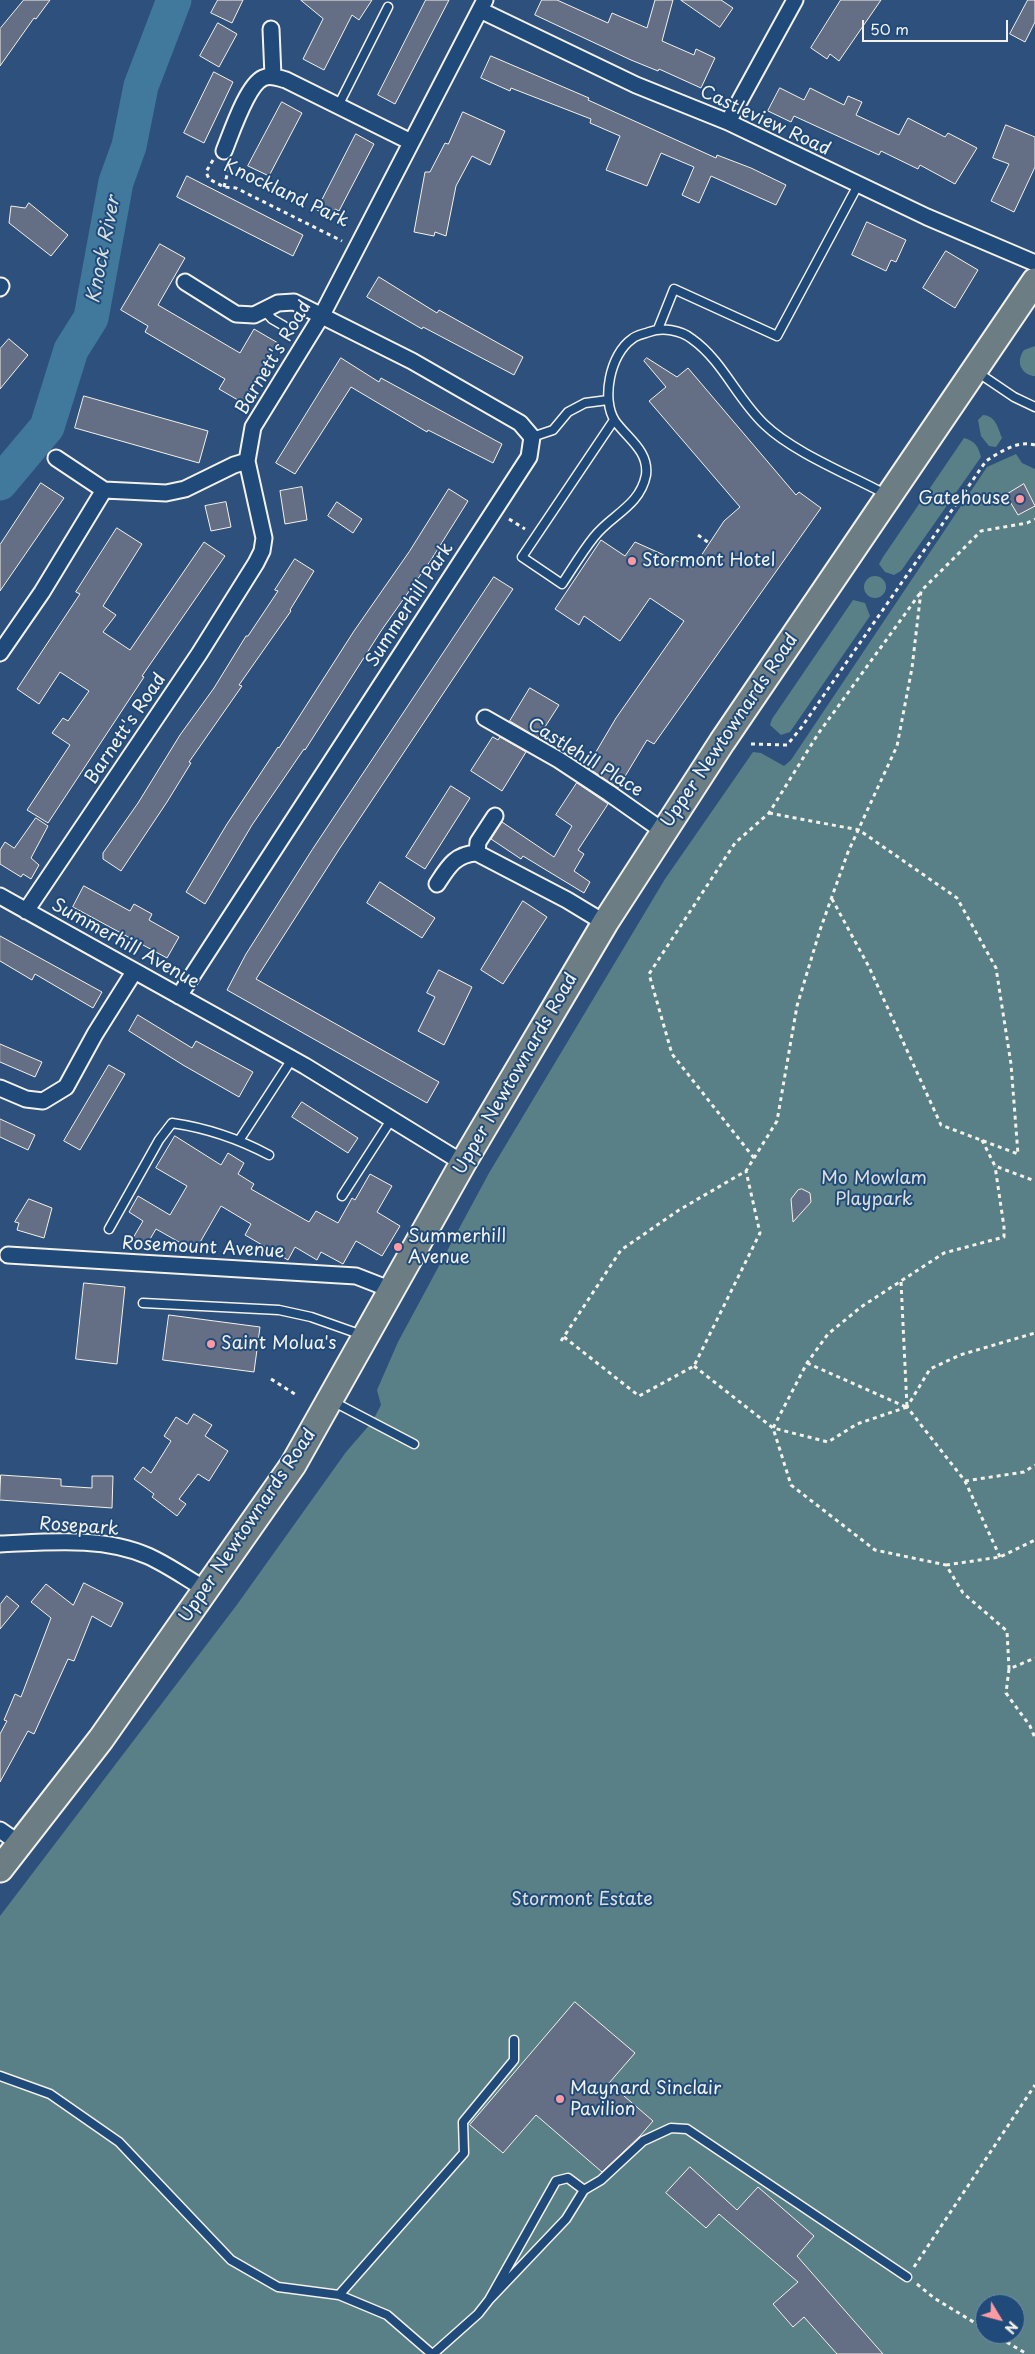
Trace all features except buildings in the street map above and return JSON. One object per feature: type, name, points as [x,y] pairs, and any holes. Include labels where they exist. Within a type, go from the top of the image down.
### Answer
[{"type":"highway","name":"Upper Newtownards Road","points":[[0,1869],[101,1738],[293,1465],[463,1163],[604,923],[663,831],[1035,281]]},
{"type":"street","points":[[728,122],[795,0]]},
{"type":"street","name":"Castleview Road","points":[[482,5],[636,85],[728,122],[858,185],[1035,263]]},
{"type":"street","name":"Barnett's Road","points":[[26,912],[204,646],[256,563],[262,551],[264,538],[247,461],[253,427],[322,315],[482,5]]},
{"type":"street","points":[[271,29],[273,76],[411,142]]},
{"type":"street","name":"Knockland Park","points":[[224,151],[250,91],[262,78],[273,76]]},
{"type":"street","points":[[185,282],[236,314],[254,315],[278,303],[294,302],[412,361],[520,423],[532,437]]},
{"type":"street","name":"Summerhill Park","points":[[179,996],[529,457],[532,437]]},
{"type":"street","points":[[56,458],[104,490],[137,493],[185,489],[234,465],[247,461]]},
{"type":"street","points":[[0,653],[42,592],[104,490]]},
{"type":"street","name":"Castlehill Place","points":[[485,718],[573,770],[663,831]]},
{"type":"street","points":[[476,853],[478,842],[495,816]]},
{"type":"street","points":[[437,884],[446,869],[463,854],[476,853],[567,900],[604,923]]},
{"type":"street","name":"Summerhill Avenue","points":[[0,896],[292,1059],[463,1163]]},
{"type":"street","points":[[0,1088],[26,1099],[43,1101],[66,1087],[95,1034],[134,972]]},
{"type":"street","name":"Rosemount Avenue","points":[[8,1255],[356,1276],[392,1290]]},
{"type":"street","name":"Rosepark","points":[[0,1544],[58,1542],[111,1544],[148,1556],[205,1589]]},
{"type":"street","points":[[0,1830],[20,1844]]},
{"type":"lane","points":[[338,106],[388,6]]},
{"type":"lane","points":[[658,329],[674,289],[777,336],[858,185]]},
{"type":"lane","points":[[264,310],[272,319],[284,326]]},
{"type":"lane","points":[[614,420],[522,557],[562,584],[595,536],[608,522],[627,510],[639,493],[646,475],[645,460],[638,447],[614,420],[608,400],[610,373],[619,355],[631,339],[658,329],[690,337],[707,352],[749,410],[766,426],[796,446],[889,497]]},
{"type":"lane","points":[[975,370],[1014,397],[1035,407]]},
{"type":"lane","points":[[532,437],[553,430],[568,412],[585,403],[608,400]]},
{"type":"lane","points":[[240,1139],[292,1059]]},
{"type":"lane","points":[[342,1196],[391,1120]]},
{"type":"lane","points":[[109,1229],[159,1140],[172,1123],[210,1130],[240,1139],[269,1155]]},
{"type":"lane","points":[[143,1303],[279,1310],[311,1317],[366,1337]]},
{"type":"lane","points":[[331,1400],[414,1444]]},
{"type":"lane","points":[[339,2295],[464,2153],[463,2122],[514,2060],[514,2040]]},
{"type":"lane","points":[[0,2076],[50,2094],[119,2142],[231,2260],[278,2287],[339,2295],[387,2315],[433,2354],[478,2314],[566,2219],[584,2190],[602,2180],[643,2141],[671,2128],[687,2129],[907,2277]]},
{"type":"lane","points":[[489,2300],[556,2181],[568,2178],[584,2190]]},
{"type":"path","name":"Knockland Park","points":[[224,151],[211,162],[206,172],[209,179],[224,187],[236,188],[356,248]]},
{"type":"path","points":[[751,744],[787,745],[801,728],[986,461],[1004,449],[1022,443],[1035,444]]},
{"type":"path","points":[[494,510],[536,536]]},
{"type":"path","points":[[754,1158],[672,1054],[649,974],[735,843],[769,813],[818,734],[921,591],[981,531],[1027,523],[1035,519]]},
{"type":"path","points":[[698,535],[710,543]]},
{"type":"path","points":[[561,1341],[622,1250],[680,1210],[746,1171],[777,1121],[797,1006],[831,898],[897,746],[912,668],[921,591]]},
{"type":"path","points":[[769,813],[859,830],[957,898],[996,968],[1011,1064],[1018,1154],[941,1125],[869,967],[831,898]]},
{"type":"path","points":[[982,1140],[995,1166],[1004,1237],[944,1253],[861,1307],[828,1334],[808,1363],[773,1428],[791,1485],[875,1550],[946,1566],[1000,1557],[1035,1540]]},
{"type":"path","points":[[995,1166],[1020,1177],[1035,1181]]},
{"type":"path","points":[[564,1337],[639,1396],[694,1366],[760,1233],[746,1171]]},
{"type":"path","points":[[901,1282],[907,1408]]},
{"type":"path","points":[[694,1366],[773,1428],[828,1442],[858,1424],[907,1408],[930,1369],[960,1355],[1035,1333]]},
{"type":"path","points":[[808,1363],[907,1408],[965,1481],[1000,1557]]},
{"type":"path","points":[[271,1379],[298,1396]]},
{"type":"path","points":[[965,1481],[1024,1472],[1035,1465]]},
{"type":"path","points":[[946,1566],[964,1593],[1007,1631],[1009,1668],[1006,1693],[1030,1726],[1035,1738]]},
{"type":"path","points":[[1009,1668],[1035,1658]]},
{"type":"path","points":[[975,2323],[934,2298],[907,2277],[1035,2085]]},
{"type":"path","points":[[1010,2344],[1026,2354]]},
{"type":"green space","points":[[1035,346],[1035,376],[1033,376],[1022,369],[1020,358],[1024,350]]},
{"type":"green space","points":[[983,415],[994,420],[998,427],[1002,438],[996,447],[989,446],[981,436],[978,420]]},
{"type":"green space","points":[[964,438],[976,444],[981,457],[901,571],[894,575],[885,572],[879,564],[883,557]]},
{"type":"green space","name":"Stormont Estate","points":[[1016,454],[1022,463],[1035,469],[1035,2354],[0,2354],[0,1916],[236,1606],[346,1452],[372,1422],[381,1405],[377,1390],[398,1342],[489,1173],[665,879],[753,752],[761,753],[784,766],[791,760],[987,467]]},
{"type":"green space","points":[[875,576],[883,579],[886,587],[883,595],[875,598],[867,595],[864,587],[867,579]]},
{"type":"green space","points":[[853,600],[865,603],[870,616],[790,732],[781,735],[770,725],[772,719]]},
{"type":"waterway","name":"Knock River","points":[[0,483],[47,427],[71,350],[91,318],[116,182],[129,146],[141,86],[174,0]]},
{"type":"place","name":"Gatehouse","points":[[1020,499]]},
{"type":"place","name":"Stormont Hotel","points":[[632,561]]},
{"type":"place","name":"Summerhill Avenue","points":[[398,1247]]},
{"type":"place","name":"Saint Molua's","points":[[211,1344]]},
{"type":"place","name":"Maynard Sinclair Pavilion","points":[[560,2099]]},
{"type":"park label","name":"Mo Mowlam Playpark","points":[[874,1189]]}]
